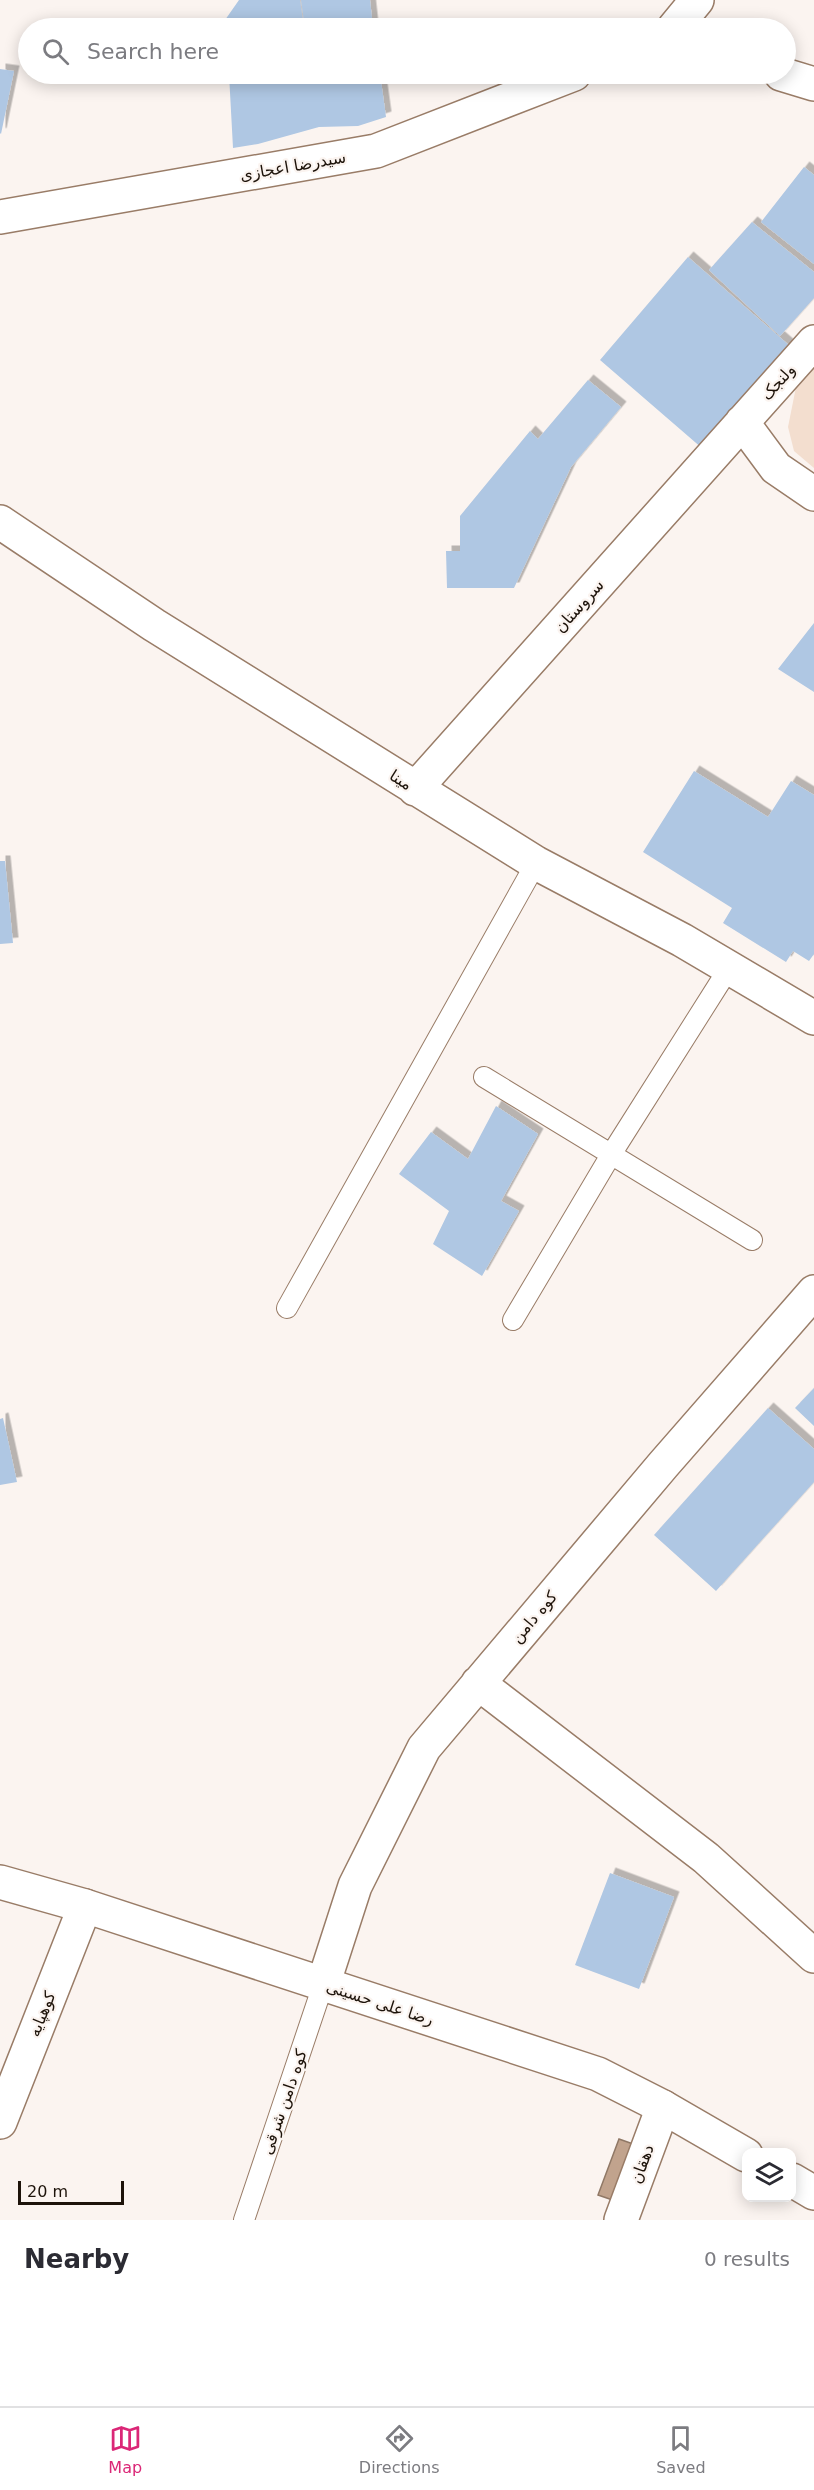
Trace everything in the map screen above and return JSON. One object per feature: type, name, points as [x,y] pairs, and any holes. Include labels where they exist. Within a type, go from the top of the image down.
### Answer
[{"type":"street","points":[[682,18],[697,0]]},
{"type":"street","points":[[796,79],[814,84]]},
{"type":"street","name":"سیدرضا اعجازی","points":[[0,218],[376,151],[548,84]]},
{"type":"street","name":"ولنجک","points":[[742,422],[814,342]]},
{"type":"street","points":[[742,422],[776,468],[814,494]]},
{"type":"street","name":"سروستان","points":[[415,789],[742,422]]},
{"type":"street","name":"مینا","points":[[0,522],[154,625],[536,863],[682,940],[814,1018]]},
{"type":"street","name":"کوه دامن","points":[[323,1985],[355,1886],[424,1748],[814,1292]]},
{"type":"street","points":[[478,1683],[706,1858],[814,1956]]},
{"type":"street","name":"رضا علی حسینی","points":[[0,1882],[85,1906],[598,2074],[663,2107],[742,2152]]},
{"type":"street","name":"کوهپایه","points":[[0,2122],[85,1906]]},
{"type":"street","name":"دهقان","points":[[621,2220],[663,2107]]},
{"type":"street","points":[[796,2182],[814,2193]]},
{"type":"lane","points":[[287,1308],[536,863]]},
{"type":"lane","points":[[513,1320],[612,1153],[729,968]]},
{"type":"lane","points":[[484,1077],[752,1240]]},
{"type":"lane","name":"کوه دامن شرقی","points":[[244,2220],[323,1985]]},
{"type":"shaded area","points":[[814,368],[814,468],[794,451],[788,427],[796,387]]},
{"type":"shaded area","points":[[619,2139],[653,2151],[633,2207],[598,2195]]},
{"type":"building","points":[[239,0],[300,0],[303,18],[226,18]]},
{"type":"building","points":[[301,0],[370,0],[372,18],[304,18]]},
{"type":"building","points":[[0,69],[14,71],[1,134],[0,133]]},
{"type":"building","points":[[230,84],[381,84],[386,117],[358,126],[319,127],[258,144],[233,148]]},
{"type":"building","points":[[804,167],[814,175],[814,264],[761,222]]},
{"type":"building","points":[[752,222],[814,272],[814,298],[780,336],[709,270]]},
{"type":"building","points":[[688,257],[791,347],[703,449],[600,360]]},
{"type":"building","points":[[588,380],[621,407],[571,467],[514,588],[447,588],[446,551],[460,551],[460,516],[530,431],[538,439]]},
{"type":"building","points":[[814,623],[814,692],[778,669]]},
{"type":"building","points":[[694,771],[768,817],[791,781],[814,795],[814,954],[809,961],[793,951],[786,962],[723,923],[732,908],[643,852]]},
{"type":"building","points":[[0,861],[5,861],[13,943],[0,944]]},
{"type":"building","points":[[496,1106],[538,1134],[501,1201],[519,1211],[482,1276],[433,1244],[449,1211],[399,1174],[431,1132],[468,1159]]},
{"type":"building","points":[[814,1388],[814,1426],[795,1408]]},
{"type":"building","points":[[768,1408],[814,1449],[814,1482],[716,1591],[654,1535]]},
{"type":"building","points":[[3,1418],[17,1482],[0,1485],[0,1419]]},
{"type":"building","points":[[610,1873],[674,1897],[639,1989],[575,1965]]}]
